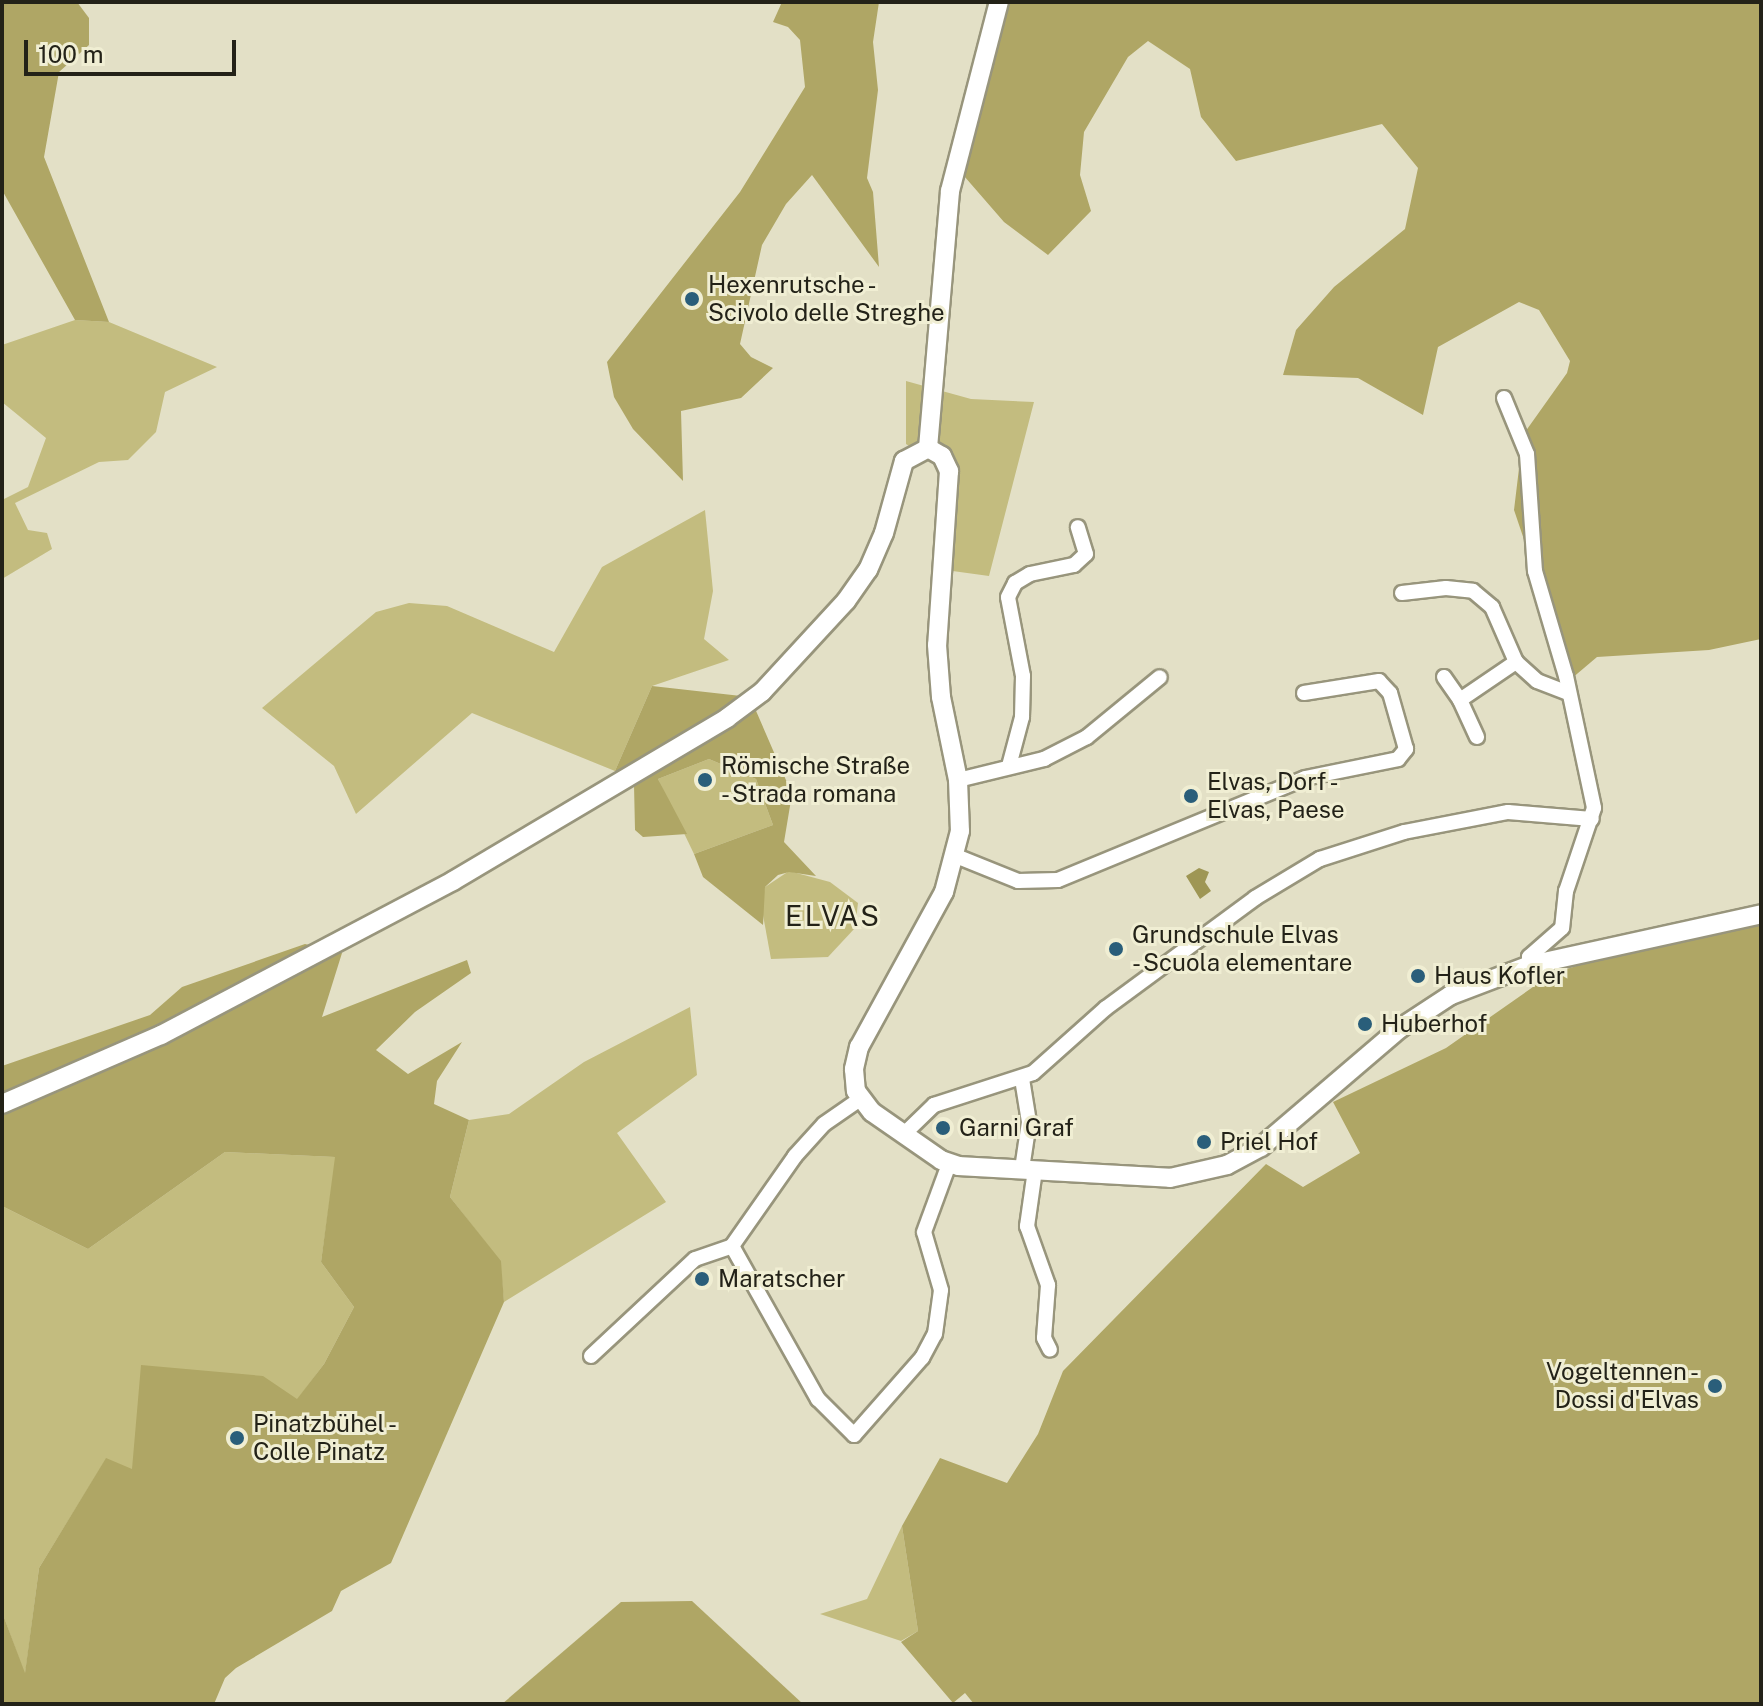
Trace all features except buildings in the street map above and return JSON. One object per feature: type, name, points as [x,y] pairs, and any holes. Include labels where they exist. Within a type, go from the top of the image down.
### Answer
[{"type":"street","points":[[928,448],[950,191],[997,2]]},
{"type":"street","points":[[1504,398],[1527,454],[1531,548],[1593,794],[1592,819],[1566,891],[1562,928],[1578,954]]},
{"type":"street","points":[[928,448],[942,456],[949,471],[937,645],[941,697],[958,780],[956,856],[923,935],[859,1047],[854,1083],[860,1099],[949,1164],[1170,1178],[1227,1165],[1261,1147],[1428,1008],[1476,983],[1530,965],[1761,914]]},
{"type":"street","points":[[2,1104],[161,1035],[453,881],[727,718],[762,692],[846,601],[868,570],[884,533],[904,461],[928,448]]},
{"type":"street","points":[[1009,766],[1022,717],[1023,676],[1008,597],[1015,583],[1030,574],[1074,565],[1086,554],[1078,527]]},
{"type":"street","points":[[1402,593],[1446,588],[1473,591],[1492,607],[1516,662],[1537,681],[1569,693]]},
{"type":"street","points":[[1460,700],[1516,662]]},
{"type":"street","points":[[958,780],[1044,759],[1087,737],[1160,677]]},
{"type":"street","points":[[1444,677],[1460,700],[1477,737]]},
{"type":"street","points":[[956,856],[1018,881],[1058,880],[1305,778],[1398,759],[1406,749],[1390,693],[1379,681],[1304,693]]},
{"type":"street","points":[[904,1134],[934,1105],[1022,1079],[1106,1008],[1255,898],[1320,859],[1404,832],[1508,812],[1592,819]]},
{"type":"street","points":[[1530,965],[1529,957],[1562,928]]},
{"type":"street","points":[[1022,1079],[1029,1122],[1027,1226],[1048,1285],[1044,1338],[1050,1350]]},
{"type":"street","points":[[591,1356],[695,1259],[732,1246],[795,1156],[824,1124],[860,1099]]},
{"type":"street","points":[[732,1246],[818,1399],[854,1435],[922,1358],[935,1334],[941,1290],[924,1232],[949,1164]]},
{"type":"shaded area","points":[[2,2],[77,2],[89,18],[89,45],[59,72],[44,157],[109,322],[75,320],[2,190]]},
{"type":"shaded area","points":[[782,2],[879,2],[873,42],[878,90],[867,178],[873,192],[879,267],[812,175],[786,204],[762,245],[740,344],[751,357],[773,368],[741,398],[681,411],[683,481],[633,429],[614,397],[607,362],[740,192],[805,87],[800,40],[788,27],[773,22]]},
{"type":"shaded area","points":[[986,2],[1761,2],[1761,639],[1709,650],[1597,657],[1571,679],[1514,510],[1523,435],[1567,373],[1570,361],[1539,310],[1519,302],[1438,347],[1423,415],[1358,378],[1283,375],[1296,330],[1334,287],[1405,229],[1418,168],[1382,124],[1236,161],[1201,117],[1190,69],[1148,41],[1128,57],[1084,132],[1080,175],[1091,211],[1048,255],[1004,222],[951,161],[988,13]]},
{"type":"shaded area","points":[[75,320],[109,322],[217,367],[165,392],[156,432],[128,460],[99,462],[15,503],[28,530],[47,533],[52,549],[2,579],[2,500],[28,487],[46,438],[2,402],[2,345]]},
{"type":"shaded area","points":[[906,381],[971,399],[1034,402],[989,576],[938,569],[944,469],[906,444]]},
{"type":"shaded area","points":[[705,510],[713,591],[704,639],[729,660],[652,686],[615,771],[472,713],[356,814],[334,766],[262,708],[376,612],[409,603],[447,606],[554,652],[602,567]]},
{"type":"shaded area","points":[[652,686],[750,697],[792,794],[784,842],[816,876],[789,872],[778,875],[765,887],[763,925],[703,877],[694,854],[773,825],[756,779],[709,759],[658,779],[687,834],[643,837],[635,830],[634,785],[615,771]]},
{"type":"shaded area","points":[[709,759],[756,779],[773,825],[694,854],[658,779]]},
{"type":"shaded area","points":[[1199,868],[1209,872],[1205,882],[1211,891],[1200,899],[1186,876]]},
{"type":"shaded area","points":[[789,871],[830,882],[858,903],[855,928],[828,957],[771,959],[761,904],[765,887]]},
{"type":"shaded area","points":[[1761,911],[1761,1704],[974,1704],[965,1693],[953,1703],[901,1642],[918,1631],[902,1526],[940,1458],[1007,1483],[1038,1434],[1063,1371],[1266,1164],[1303,1187],[1360,1153],[1333,1102],[1446,1048],[1553,973]]},
{"type":"shaded area","points":[[305,944],[342,953],[322,1017],[467,960],[471,973],[415,1012],[376,1050],[408,1074],[462,1042],[437,1081],[434,1104],[469,1120],[450,1197],[501,1261],[504,1302],[391,1563],[341,1591],[332,1611],[236,1668],[225,1678],[214,1704],[2,1704],[2,1612],[25,1673],[39,1568],[106,1458],[132,1469],[141,1365],[263,1376],[297,1399],[324,1364],[354,1307],[321,1262],[335,1157],[225,1152],[88,1249],[2,1206],[2,1066],[150,1015],[182,987]]},
{"type":"shaded area","points":[[690,1007],[697,1075],[617,1133],[666,1202],[504,1302],[500,1261],[450,1197],[469,1120],[509,1114],[584,1062]]},
{"type":"shaded area","points":[[225,1152],[336,1157],[321,1262],[354,1307],[324,1364],[297,1400],[132,1470],[106,1459],[39,1568],[25,1675],[2,1612],[2,1206],[88,1249]]},
{"type":"shaded area","points":[[902,1526],[918,1631],[901,1641],[820,1614],[867,1599]]},
{"type":"shaded area","points":[[692,1601],[803,1704],[502,1704],[621,1602]]},
{"type":"place","name":"Hexenrutsche - Scivolo delle Streghe","points":[[692,299]]},
{"type":"place","name":"Römische Straße - Strada romana","points":[[705,780]]},
{"type":"place","name":"Elvas, Dorf - Elvas, Paese","points":[[1191,796]]},
{"type":"place","name":"Grundschule Elvas - Scuola elementare","points":[[1116,949]]},
{"type":"place","name":"Haus Kofler","points":[[1418,976]]},
{"type":"place","name":"Huberhof","points":[[1365,1024]]},
{"type":"place","name":"Garni Graf","points":[[943,1128]]},
{"type":"place","name":"Priel Hof","points":[[1204,1142]]},
{"type":"place","name":"Maratscher","points":[[702,1279]]},
{"type":"place","name":"Vogeltennen - Dossi d'Elvas","points":[[1715,1386]]},
{"type":"place","name":"Pinatzbühel - Colle Pinatz","points":[[237,1438]]},
{"type":"district","name":"ELVAS","points":[[833,916]]}]
